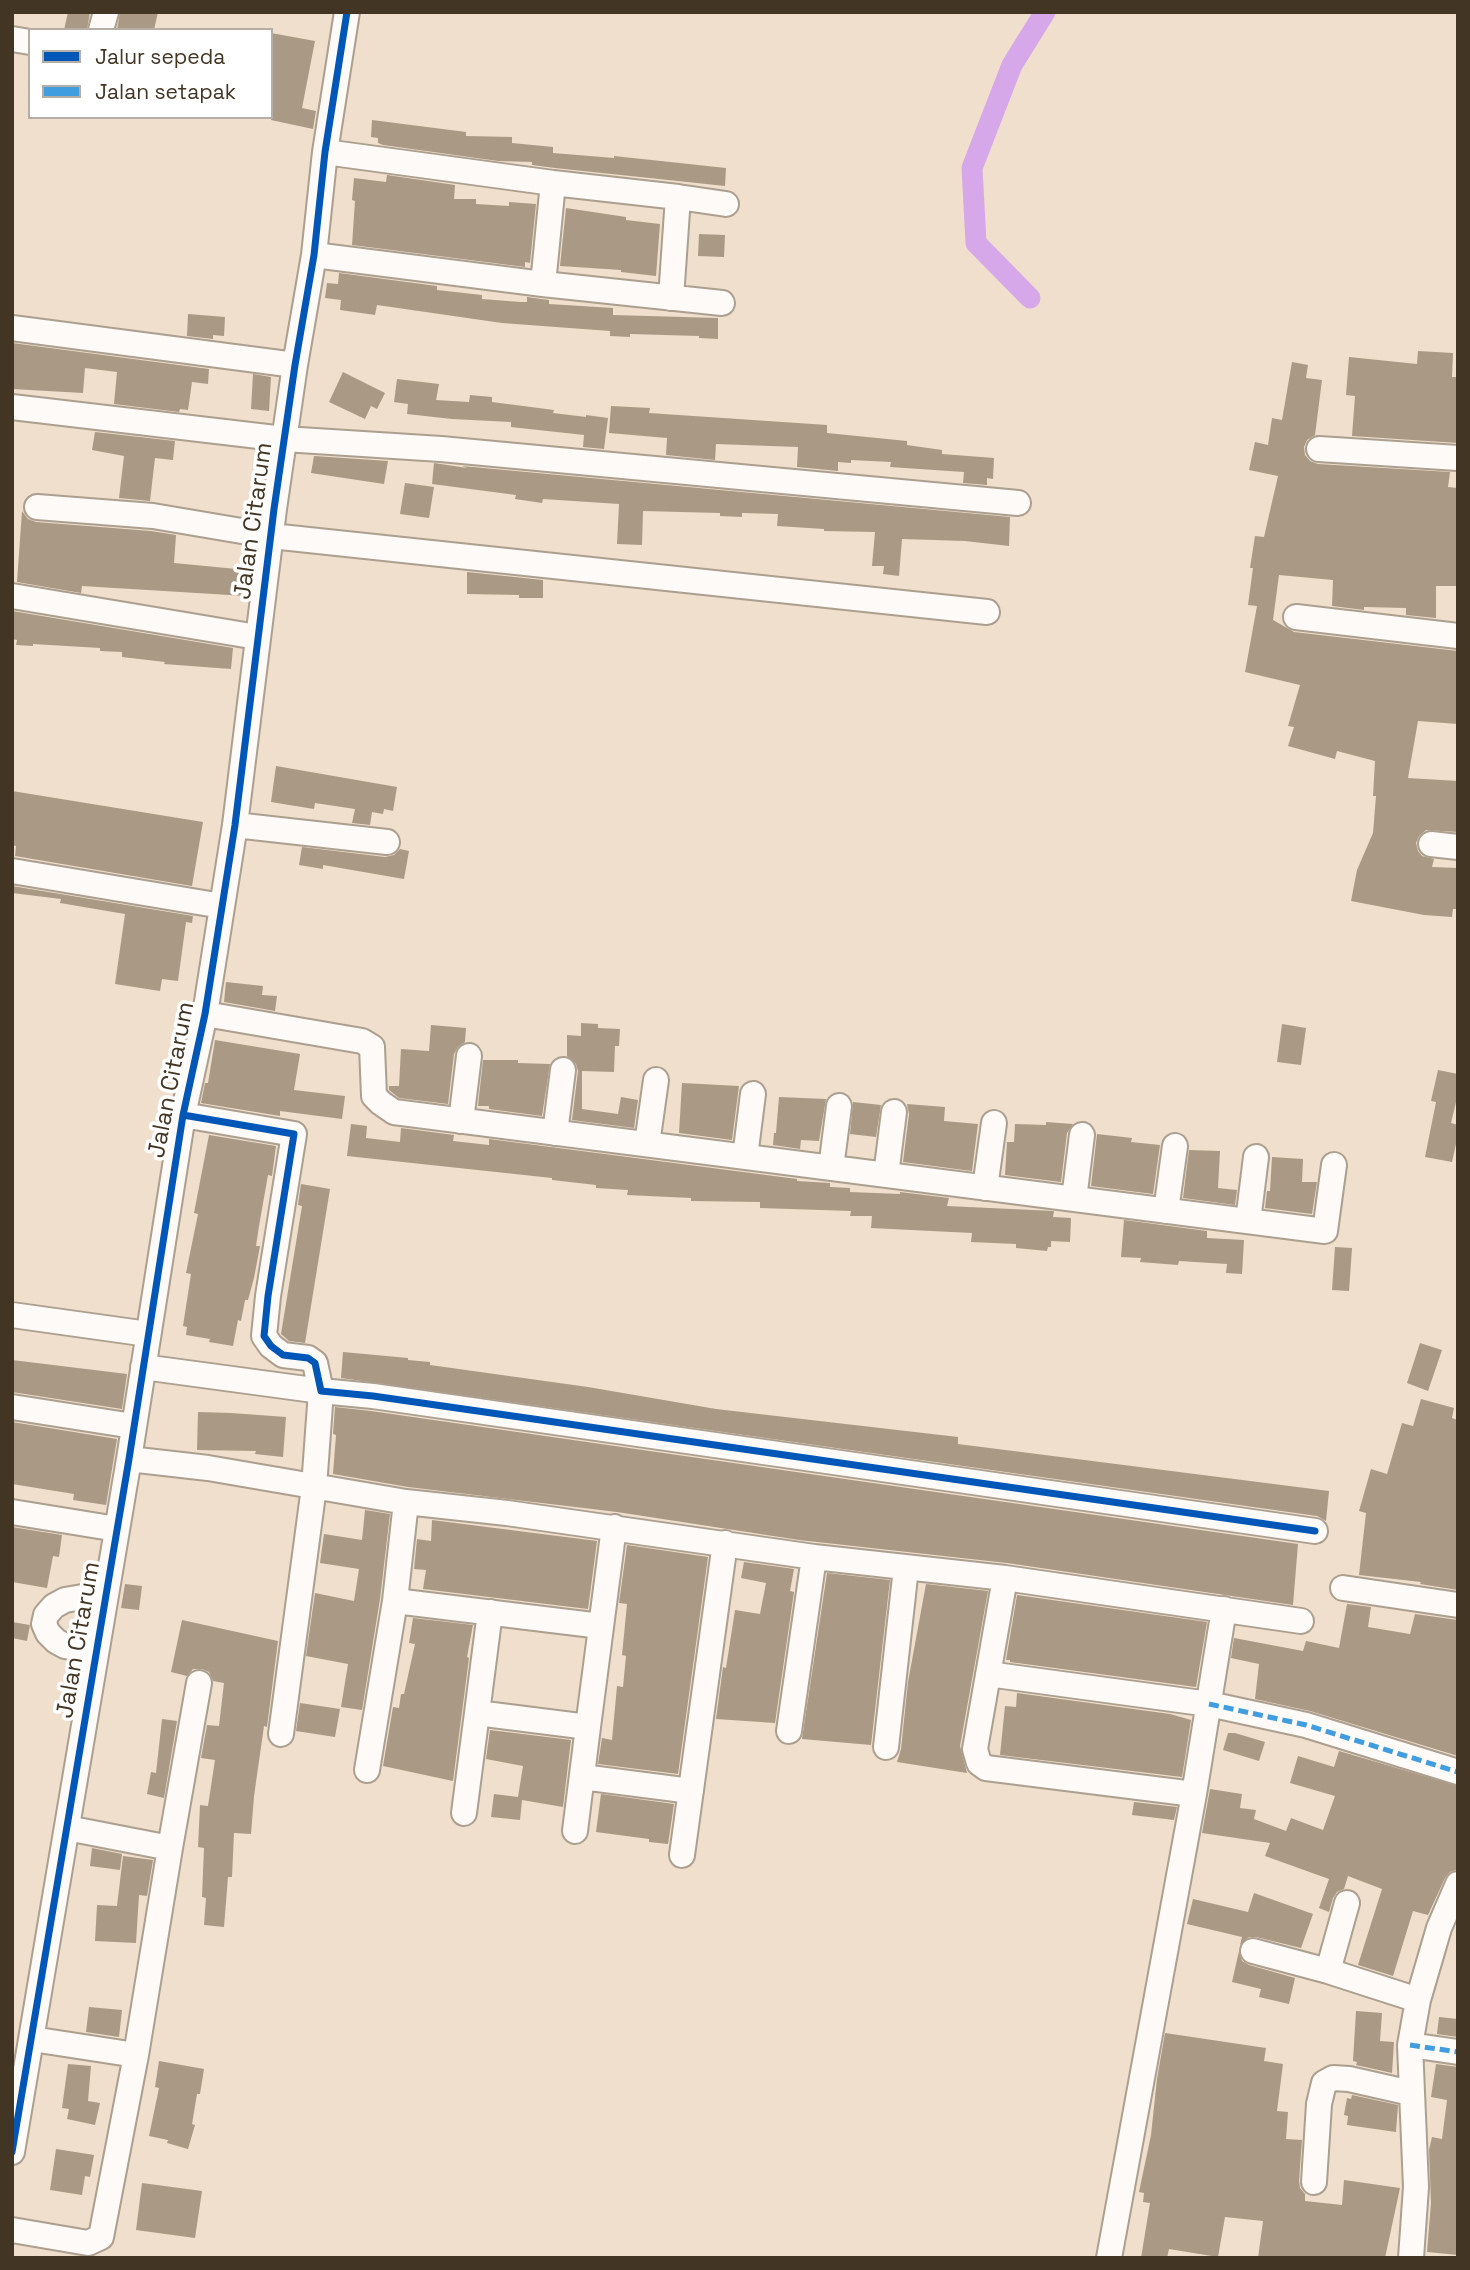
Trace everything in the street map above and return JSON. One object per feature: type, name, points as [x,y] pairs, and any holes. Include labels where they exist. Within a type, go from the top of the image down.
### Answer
[{"type":"street","name":"Jalan Citarum","points":[[13,2139],[129,1459],[183,1115],[205,1014],[222,906],[284,439],[314,255],[325,152],[347,12]]},
{"type":"street","points":[[325,152],[726,204]]},
{"type":"street","points":[[543,284],[553,183]]},
{"type":"street","points":[[671,298],[678,197]]},
{"type":"street","points":[[314,255],[722,303]]},
{"type":"street","points":[[12,328],[295,365]]},
{"type":"street","points":[[12,407],[284,439],[441,449],[1018,503]]},
{"type":"street","points":[[1319,449],[1458,458]]},
{"type":"street","points":[[37,508],[272,525],[988,612]]},
{"type":"street","points":[[12,596],[257,637]]},
{"type":"street","points":[[1296,617],[1458,636]]},
{"type":"street","points":[[234,825],[387,842]]},
{"type":"street","points":[[1431,844],[1458,847]]},
{"type":"street","points":[[12,871],[222,906]]},
{"type":"street","points":[[205,1014],[362,1041],[372,1047],[374,1096],[380,1103],[394,1112],[461,1121],[1325,1231],[1334,1165]]},
{"type":"street","points":[[461,1121],[469,1056]]},
{"type":"street","points":[[555,1133],[563,1070]]},
{"type":"street","points":[[648,1144],[656,1080]]},
{"type":"street","points":[[745,1157],[752,1094]]},
{"type":"street","points":[[831,1168],[839,1106]]},
{"type":"street","points":[[886,1175],[894,1112]]},
{"type":"street","points":[[183,1115],[294,1134],[264,1336],[271,1346],[283,1355],[308,1358],[315,1363],[321,1391],[314,1487],[281,1734]]},
{"type":"street","points":[[985,1188],[994,1123]]},
{"type":"street","points":[[1074,1199],[1082,1135]]},
{"type":"street","points":[[1166,1211],[1175,1146]]},
{"type":"street","points":[[1248,1222],[1256,1157]]},
{"type":"street","points":[[12,1315],[148,1334]]},
{"type":"street","points":[[143,1367],[387,1398],[1315,1531]]},
{"type":"street","points":[[12,1407],[133,1426]]},
{"type":"street","points":[[129,1459],[208,1468],[406,1502],[614,1527],[814,1557],[1005,1578],[1301,1621]]},
{"type":"street","points":[[367,1770],[395,1601],[406,1502]]},
{"type":"street","points":[[12,1512],[117,1529]]},
{"type":"street","points":[[575,1831],[614,1527]]},
{"type":"street","points":[[682,1855],[725,1543]]},
{"type":"street","points":[[789,1731],[814,1557]]},
{"type":"street","points":[[887,1747],[906,1568]]},
{"type":"street","points":[[1005,1578],[975,1749],[979,1763],[986,1768],[1194,1794]]},
{"type":"street","points":[[1343,1587],[1458,1605]]},
{"type":"street","points":[[96,1652],[65,1646],[48,1633],[44,1624],[46,1615],[54,1606],[65,1600],[106,1593]]},
{"type":"street","points":[[395,1601],[601,1626]]},
{"type":"street","points":[[1109,2258],[1194,1794],[1224,1609]]},
{"type":"street","points":[[464,1813],[490,1612]]},
{"type":"street","points":[[988,1674],[1209,1704],[1306,1725],[1458,1772]]},
{"type":"street","points":[[12,2230],[88,2243],[101,2237],[136,2055],[200,1683]]},
{"type":"street","points":[[477,1713],[588,1727]]},
{"type":"street","points":[[582,1777],[691,1791]]},
{"type":"street","points":[[67,1828],[170,1848]]},
{"type":"street","points":[[1416,2257],[1410,2045],[1418,2000],[1439,1928],[1458,1884]]},
{"type":"street","points":[[1328,1971],[1347,1903]]},
{"type":"street","points":[[1253,1951],[1328,1971],[1418,2000]]},
{"type":"street","points":[[32,2039],[136,2055]]},
{"type":"street","points":[[1410,2045],[1458,2052]]},
{"type":"street","points":[[1314,2182],[1319,2104],[1324,2083],[1333,2078],[1349,2079],[1411,2093]]},
{"type":"building","points":[[68,12],[90,12],[87,28],[64,28]]},
{"type":"building","points":[[120,12],[158,12],[154,28],[117,28]]},
{"type":"building","points":[[273,33],[315,41],[302,108],[316,111],[313,129],[271,120]]},
{"type":"building","points":[[372,120],[466,132],[466,136],[512,137],[512,143],[553,147],[553,153],[614,156],[726,168],[725,186],[555,168],[532,165],[532,162],[498,161],[383,145],[378,143],[378,138],[371,137]]},
{"type":"building","points":[[387,175],[455,185],[454,199],[476,199],[476,204],[536,204],[530,263],[525,262],[525,267],[352,245],[354,178],[386,182]]},
{"type":"building","points":[[566,208],[660,224],[656,276],[621,270],[560,266]]},
{"type":"building","points":[[699,234],[725,235],[724,257],[698,256]]},
{"type":"building","points":[[339,273],[437,286],[437,290],[482,295],[482,299],[527,302],[527,297],[549,300],[549,304],[613,308],[613,315],[718,318],[718,339],[630,334],[630,337],[610,336],[610,331],[502,323],[377,305],[375,315],[340,310],[341,300],[325,298],[327,283],[338,284]]},
{"type":"building","points":[[188,314],[225,317],[224,336],[213,335],[213,339],[187,336]]},
{"type":"building","points":[[12,343],[209,369],[208,384],[192,382],[188,410],[180,409],[179,412],[114,404],[117,372],[85,368],[83,393],[12,389]]},
{"type":"building","points":[[1418,351],[1453,353],[1452,377],[1458,377],[1458,443],[1352,436],[1355,396],[1346,395],[1349,357],[1417,364]]},
{"type":"building","points":[[1292,362],[1308,365],[1306,378],[1322,380],[1315,435],[1307,440],[1304,447],[1305,455],[1310,461],[1318,464],[1450,472],[1448,487],[1458,488],[1458,586],[1436,586],[1436,618],[1406,615],[1406,608],[1364,607],[1364,610],[1332,606],[1333,580],[1279,575],[1273,620],[1294,632],[1458,651],[1458,724],[1418,721],[1408,778],[1458,781],[1458,832],[1426,830],[1416,843],[1422,856],[1434,859],[1432,867],[1458,868],[1458,909],[1453,909],[1452,917],[1424,915],[1351,901],[1357,870],[1373,833],[1375,761],[1337,751],[1335,759],[1288,746],[1294,727],[1288,726],[1300,685],[1245,672],[1257,606],[1248,605],[1255,536],[1264,537],[1278,476],[1249,470],[1255,442],[1268,445],[1272,418],[1282,420]]},
{"type":"building","points":[[343,372],[385,393],[377,409],[371,406],[365,419],[329,402]]},
{"type":"building","points":[[253,374],[271,377],[269,411],[251,409]]},
{"type":"building","points":[[397,379],[439,384],[436,400],[469,402],[470,395],[492,397],[492,402],[554,410],[553,413],[608,418],[604,449],[583,447],[584,435],[511,427],[511,422],[407,414],[408,404],[394,402]]},
{"type":"building","points":[[611,406],[650,408],[649,413],[827,425],[827,433],[907,441],[907,445],[942,450],[942,454],[994,458],[993,479],[987,478],[987,485],[963,483],[964,472],[890,467],[891,462],[838,462],[838,471],[797,467],[798,447],[716,444],[715,460],[666,455],[667,438],[609,433]]},
{"type":"building","points":[[95,432],[175,441],[173,460],[155,458],[150,501],[119,498],[124,456],[92,450]]},
{"type":"building","points":[[314,456],[388,461],[384,484],[311,473]]},
{"type":"building","points":[[434,463],[1010,517],[1009,546],[965,541],[902,539],[899,576],[883,574],[884,566],[872,566],[875,532],[824,531],[777,526],[778,514],[742,513],[742,517],[720,516],[720,513],[643,511],[642,545],[617,544],[619,504],[543,499],[542,503],[515,499],[516,495],[432,484]]},
{"type":"building","points":[[405,483],[434,487],[429,518],[400,514]]},
{"type":"building","points":[[22,511],[28,519],[36,522],[176,535],[174,563],[247,570],[246,596],[82,586],[81,593],[17,582]]},
{"type":"building","points":[[467,572],[543,580],[543,598],[467,594]]},
{"type":"building","points":[[12,611],[233,648],[231,669],[164,664],[165,662],[122,657],[122,652],[100,651],[100,648],[16,645],[17,640],[12,639]]},
{"type":"building","points":[[276,766],[397,787],[393,811],[384,809],[383,814],[372,812],[370,825],[352,823],[355,809],[315,803],[314,809],[271,802]]},
{"type":"building","points":[[12,791],[203,822],[192,886],[15,856],[16,846],[12,845]]},
{"type":"building","points":[[302,847],[385,857],[394,855],[400,849],[409,851],[404,879],[323,865],[323,869],[299,865]]},
{"type":"building","points":[[12,886],[193,916],[192,923],[186,922],[178,981],[162,979],[160,991],[115,984],[125,914],[60,903],[61,899],[12,893]]},
{"type":"building","points":[[226,982],[263,986],[262,995],[277,996],[275,1011],[224,1002]]},
{"type":"building","points":[[581,1023],[598,1024],[598,1028],[620,1029],[619,1046],[615,1046],[614,1072],[582,1071],[582,1109],[618,1114],[621,1097],[638,1100],[634,1128],[572,1120],[578,1071],[576,1064],[567,1056],[567,1035],[581,1036]]},
{"type":"building","points":[[1282,1024],[1306,1028],[1301,1065],[1277,1062]]},
{"type":"building","points":[[431,1025],[466,1028],[465,1042],[454,1054],[448,1104],[399,1098],[389,1090],[389,1086],[399,1086],[401,1049],[429,1051]]},
{"type":"building","points":[[215,1040],[300,1054],[294,1090],[345,1096],[342,1119],[280,1111],[280,1116],[201,1103],[205,1083],[208,1083]]},
{"type":"building","points":[[483,1060],[550,1064],[542,1116],[478,1106]]},
{"type":"building","points":[[1438,1070],[1458,1074],[1458,1094],[1451,1123],[1458,1125],[1458,1135],[1452,1162],[1425,1157],[1436,1102],[1431,1101]]},
{"type":"building","points":[[682,1083],[739,1086],[732,1140],[679,1133]]},
{"type":"building","points":[[779,1097],[826,1099],[819,1141],[801,1140],[800,1149],[773,1145]]},
{"type":"building","points":[[853,1102],[881,1105],[876,1137],[850,1134]]},
{"type":"building","points":[[907,1104],[945,1107],[944,1121],[978,1124],[972,1171],[903,1162],[909,1114]]},
{"type":"building","points":[[1046,1122],[1073,1124],[1067,1133],[1061,1182],[1005,1175],[1007,1142],[1014,1142],[1015,1124],[1046,1125]]},
{"type":"building","points":[[351,1124],[367,1126],[366,1138],[400,1142],[401,1128],[454,1135],[453,1141],[489,1145],[489,1139],[797,1181],[830,1183],[830,1187],[850,1188],[850,1192],[900,1192],[949,1198],[947,1206],[1054,1211],[1053,1217],[1071,1218],[1070,1242],[1051,1241],[1051,1247],[1048,1247],[1047,1251],[1016,1248],[1016,1244],[971,1242],[972,1233],[871,1228],[872,1216],[850,1216],[851,1211],[760,1208],[760,1202],[691,1201],[691,1198],[627,1195],[628,1190],[596,1188],[596,1185],[552,1178],[347,1156]]},
{"type":"building","points":[[1097,1134],[1160,1145],[1153,1194],[1091,1186]]},
{"type":"building","points":[[209,1135],[276,1146],[272,1176],[268,1175],[259,1226],[256,1246],[260,1246],[254,1278],[248,1300],[245,1300],[241,1321],[238,1320],[233,1346],[186,1335],[187,1327],[183,1326],[191,1274],[186,1273],[198,1214],[194,1213]]},
{"type":"building","points":[[1189,1150],[1220,1151],[1218,1188],[1237,1190],[1235,1205],[1183,1198]]},
{"type":"building","points":[[1272,1157],[1303,1159],[1302,1182],[1317,1182],[1312,1214],[1265,1208],[1267,1191],[1270,1191]]},
{"type":"building","points":[[301,1184],[330,1189],[305,1343],[289,1341],[281,1334],[302,1206],[298,1205]]},
{"type":"building","points":[[1124,1220],[1207,1231],[1207,1238],[1244,1240],[1242,1274],[1226,1273],[1227,1264],[1179,1261],[1178,1265],[1140,1262],[1141,1258],[1121,1257]]},
{"type":"building","points":[[1335,1247],[1352,1248],[1349,1291],[1332,1290]]},
{"type":"building","points":[[1420,1343],[1442,1350],[1428,1391],[1407,1383]]},
{"type":"building","points":[[343,1352],[408,1358],[430,1362],[430,1365],[588,1387],[716,1409],[958,1437],[958,1444],[1329,1491],[1326,1521],[1317,1516],[341,1378]]},
{"type":"building","points":[[12,1360],[127,1374],[122,1409],[12,1392]]},
{"type":"building","points":[[1421,1399],[1454,1408],[1452,1418],[1458,1420],[1458,1590],[1420,1584],[1421,1582],[1359,1575],[1366,1513],[1359,1511],[1371,1469],[1387,1474],[1402,1423],[1413,1426]]},
{"type":"building","points":[[335,1407],[1298,1544],[1293,1605],[1007,1563],[799,1540],[617,1512],[408,1487],[333,1474]]},
{"type":"building","points":[[198,1412],[286,1417],[283,1457],[255,1454],[256,1451],[197,1450]]},
{"type":"building","points":[[12,1422],[117,1439],[106,1505],[73,1500],[74,1494],[12,1484]]},
{"type":"building","points":[[365,1510],[390,1514],[380,1599],[362,1710],[341,1707],[348,1664],[306,1656],[315,1593],[354,1601],[359,1569],[320,1563],[324,1534],[362,1540]]},
{"type":"building","points":[[432,1520],[597,1541],[588,1609],[423,1589],[426,1570],[414,1569],[417,1539],[431,1541]]},
{"type":"building","points":[[12,1527],[62,1535],[59,1557],[53,1556],[47,1588],[12,1582]]},
{"type":"building","points":[[627,1545],[708,1557],[678,1774],[598,1764],[602,1738],[612,1740],[617,1686],[623,1687],[626,1656],[622,1655],[627,1604],[619,1603]]},
{"type":"building","points":[[744,1562],[794,1569],[790,1591],[794,1592],[775,1723],[716,1719],[735,1610],[760,1614],[766,1583],[741,1578]]},
{"type":"building","points":[[827,1573],[890,1580],[871,1745],[802,1739]]},
{"type":"building","points":[[125,1584],[142,1586],[139,1610],[121,1608]]},
{"type":"building","points":[[926,1584],[988,1591],[960,1746],[967,1773],[897,1762]]},
{"type":"building","points":[[1017,1595],[1207,1622],[1196,1687],[1006,1660]]},
{"type":"building","points":[[1347,1604],[1371,1607],[1368,1627],[1410,1634],[1415,1614],[1458,1620],[1458,1756],[1310,1711],[1255,1699],[1259,1664],[1231,1658],[1234,1638],[1303,1651],[1306,1641],[1339,1648]]},
{"type":"building","points":[[413,1618],[473,1625],[453,1781],[383,1766],[393,1707],[399,1708],[401,1694],[404,1694],[415,1644],[409,1643]]},
{"type":"building","points":[[182,1620],[278,1641],[267,1727],[264,1726],[254,1796],[251,1834],[234,1833],[232,1877],[228,1877],[224,1927],[204,1925],[204,1848],[198,1847],[200,1805],[208,1806],[215,1760],[201,1758],[207,1725],[219,1726],[224,1683],[213,1681],[209,1672],[202,1669],[193,1669],[187,1676],[171,1672]]},
{"type":"building","points":[[12,1622],[30,1625],[27,1641],[12,1638]]},
{"type":"building","points":[[1017,1693],[1170,1714],[1191,1720],[1182,1777],[1000,1755],[1005,1706],[1016,1707]]},
{"type":"building","points":[[300,1703],[340,1709],[335,1737],[296,1731]]},
{"type":"building","points":[[162,1719],[177,1721],[164,1798],[147,1794],[151,1772],[156,1773]]},
{"type":"building","points":[[490,1730],[571,1740],[563,1807],[522,1800],[520,1820],[491,1817],[494,1794],[518,1797],[523,1766],[486,1759]]},
{"type":"building","points":[[1228,1733],[1265,1742],[1259,1761],[1223,1750]]},
{"type":"building","points":[[1339,1751],[1458,1786],[1458,1869],[1445,1878],[1428,1915],[1413,1911],[1393,1976],[1358,1965],[1382,1889],[1348,1876],[1344,1889],[1337,1892],[1333,1898],[1329,1912],[1319,1908],[1329,1879],[1265,1856],[1270,1843],[1202,1833],[1210,1789],[1242,1794],[1240,1808],[1256,1810],[1254,1819],[1286,1831],[1291,1818],[1323,1830],[1335,1796],[1290,1783],[1298,1756],[1334,1767]]},
{"type":"building","points":[[601,1794],[674,1804],[668,1844],[596,1832]]},
{"type":"building","points":[[1134,1802],[1177,1807],[1174,1820],[1132,1815]]},
{"type":"building","points":[[92,1848],[122,1854],[120,1870],[90,1866]]},
{"type":"building","points":[[123,1856],[153,1860],[147,1896],[139,1895],[136,1943],[95,1941],[97,1905],[117,1906]]},
{"type":"building","points":[[1254,1893],[1313,1914],[1301,1948],[1256,1937],[1249,1937],[1240,1945],[1242,1937],[1187,1924],[1193,1899],[1248,1912]]},
{"type":"building","points":[[1239,1951],[1242,1961],[1249,1965],[1295,1978],[1289,2004],[1259,1997],[1261,1989],[1232,1982]]},
{"type":"building","points":[[89,2007],[122,2010],[119,2037],[86,2032]]},
{"type":"building","points":[[1356,2011],[1382,2013],[1380,2041],[1394,2042],[1392,2073],[1356,2065],[1357,2062],[1353,2061]]},
{"type":"building","points":[[1439,2017],[1458,2019],[1458,2037],[1437,2034]]},
{"type":"building","points":[[1165,2033],[1266,2048],[1264,2061],[1283,2064],[1277,2111],[1288,2112],[1286,2139],[1302,2140],[1299,2181],[1305,2201],[1342,2205],[1344,2180],[1400,2188],[1385,2258],[1258,2258],[1263,2221],[1225,2217],[1218,2257],[1169,2249],[1167,2258],[1141,2258],[1150,2203],[1143,2202],[1144,2193],[1139,2192],[1151,2135]]},
{"type":"building","points":[[159,2061],[204,2069],[192,2124],[195,2125],[188,2149],[167,2143],[168,2140],[149,2136],[159,2088],[155,2087]]},
{"type":"building","points":[[68,2064],[91,2066],[88,2101],[100,2103],[95,2125],[67,2119],[69,2109],[62,2108]]},
{"type":"building","points":[[1436,2064],[1458,2067],[1458,2255],[1427,2252],[1431,2203],[1429,2150],[1432,2137],[1442,2139],[1447,2100],[1431,2097]]},
{"type":"building","points":[[1352,2095],[1398,2105],[1396,2132],[1347,2125],[1348,2116],[1344,2115],[1347,2098],[1351,2099]]},
{"type":"building","points":[[56,2149],[94,2155],[90,2177],[85,2176],[82,2195],[50,2190]]},
{"type":"building","points":[[142,2183],[202,2191],[195,2238],[136,2230]]},
{"type":"waterway","points":[[1030,298],[976,243],[972,168],[1012,65],[1045,12]]},
{"type":"marked path","points":[[1209,1704],[1306,1725],[1458,1772]]},
{"type":"marked path","points":[[1410,2045],[1458,2052]]},
{"type":"cycle path","points":[[12,2152],[129,1459],[183,1115],[205,1014],[235,825],[274,509],[314,255],[325,152],[347,12]]},
{"type":"cycle path","points":[[183,1115],[294,1134],[264,1336],[271,1346],[283,1355],[308,1358],[315,1363],[321,1391],[373,1396],[1315,1531]]}]
